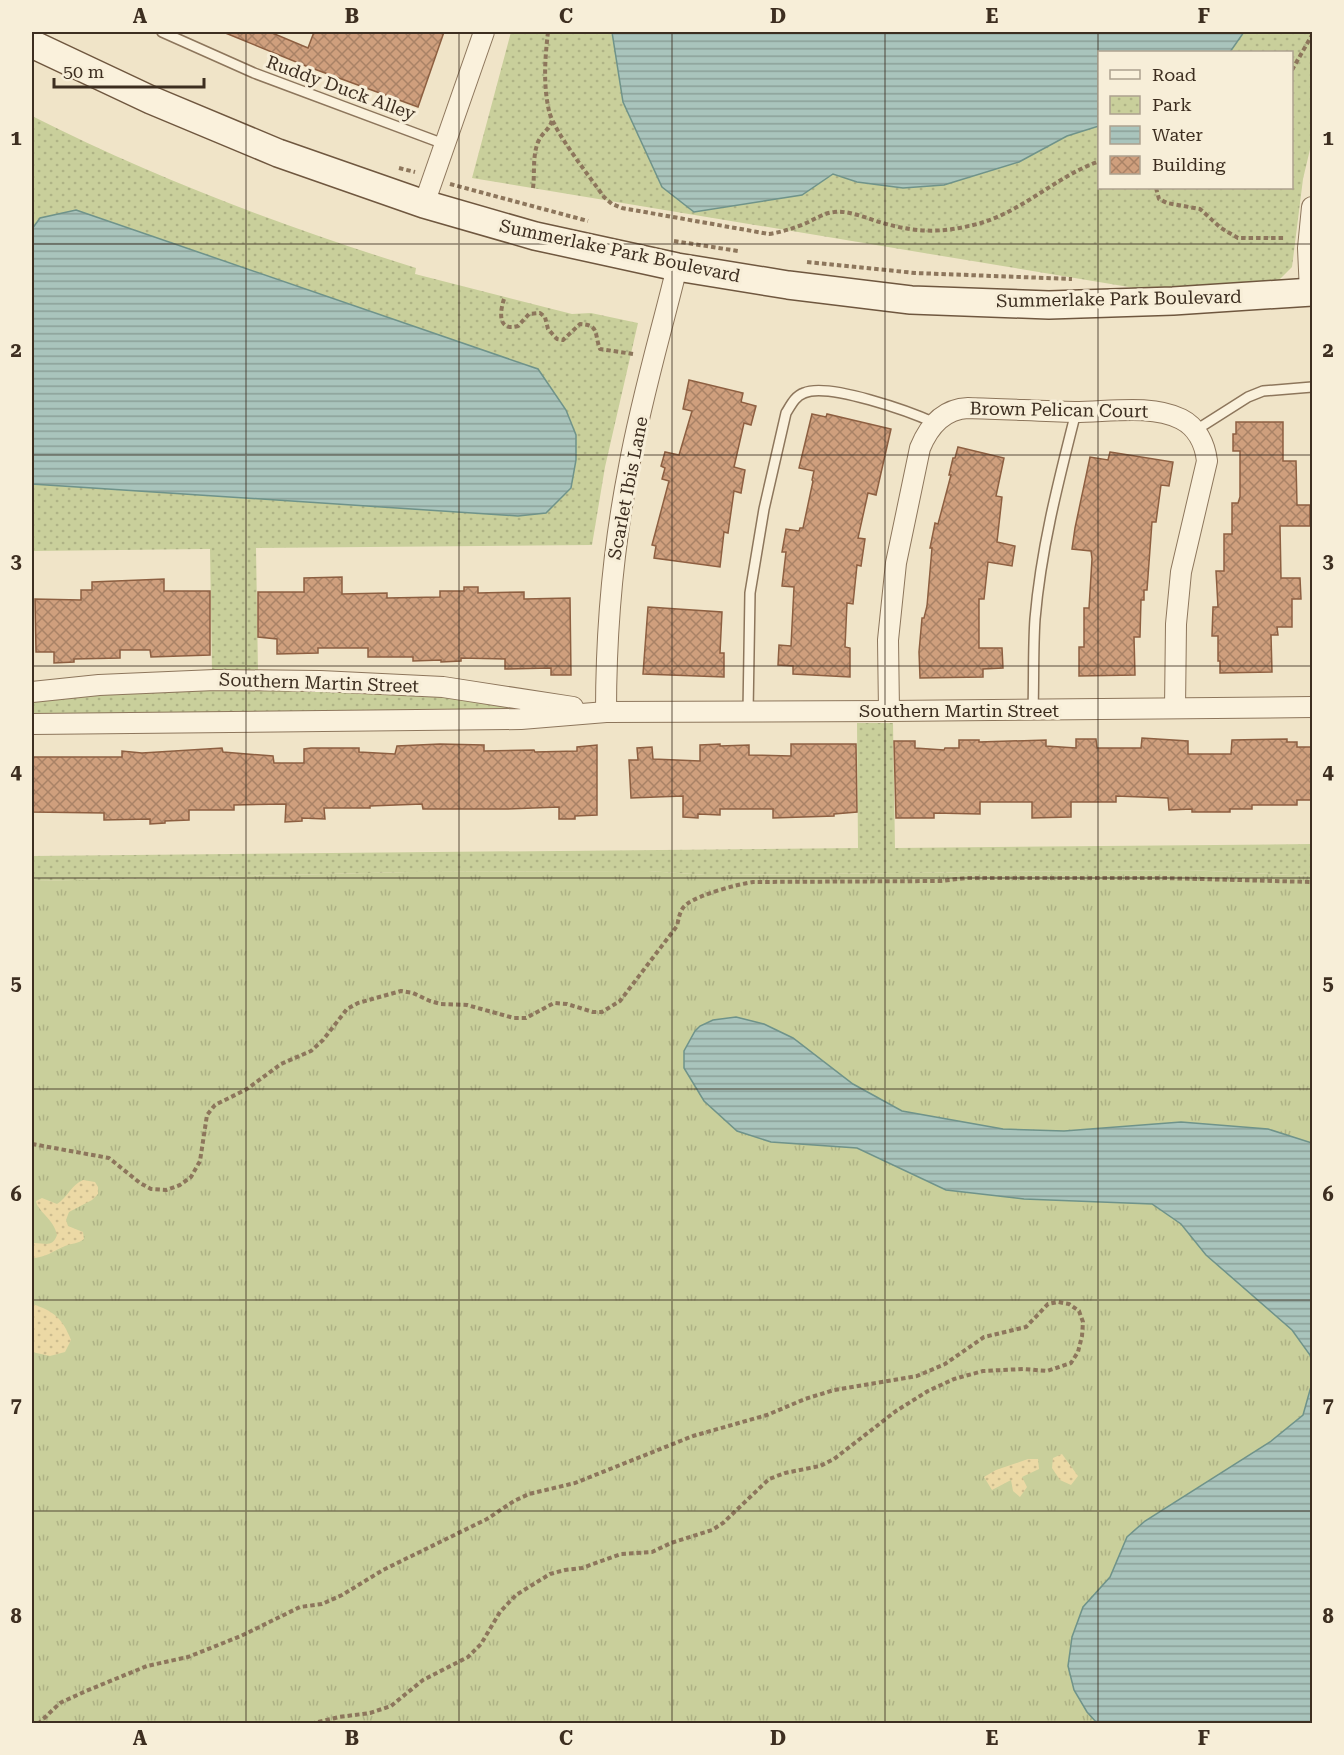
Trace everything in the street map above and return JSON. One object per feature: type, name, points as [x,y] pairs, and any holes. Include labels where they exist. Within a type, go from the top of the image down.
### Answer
[{"type":"main road","name":"Summerlake Park Boulevard","points":[[32,44],[151,99],[278,153],[424,204],[535,236],[677,267],[788,285],[911,300],[1049,305],[1173,301],[1311,292]]},
{"type":"street","points":[[424,204],[484,32]]},
{"type":"street","points":[[1311,292],[1308,248],[1312,207]]},
{"type":"street","name":"Scarlet Ibis Lane","points":[[606,712],[606,639],[614,555],[629,465],[677,267]]},
{"type":"street","name":"Brown Pelican Court","points":[[889,711],[888,640],[896,563],[920,448],[927,431],[935,423],[945,414],[958,408],[1076,412],[1152,411],[1183,420],[1196,430]]},
{"type":"street","points":[[1175,708],[1176,624],[1181,572],[1207,460],[1205,447],[1196,430]]},
{"type":"street","name":"Southern Martin Street","points":[[32,692],[99,685],[215,680],[320,681],[443,687],[606,712]]},
{"type":"street","name":"Southern Martin Street","points":[[32,724],[521,719],[606,712],[1312,707]]},
{"type":"lane","name":"Ruddy Duck Alley","points":[[162,32],[254,73],[444,144]]},
{"type":"lane","points":[[1196,430],[1248,397],[1263,391],[1312,387]]},
{"type":"lane","points":[[748,712],[750,593],[766,498],[786,413],[793,401],[803,393],[813,390],[829,391],[907,410],[935,423]]},
{"type":"lane","points":[[1033,710],[1035,619],[1041,568],[1058,483],[1076,412]]},
{"type":"path","points":[[548,32],[544,67],[552,120],[604,197],[612,204],[645,213],[769,234],[786,231],[835,211],[923,232],[963,227],[997,217],[1016,209],[1074,171],[1098,162]]},
{"type":"path","points":[[1293,68],[1312,35]]},
{"type":"path","points":[[533,188],[537,146],[539,139],[551,127],[552,120]]},
{"type":"path","points":[[452,184],[593,223]]},
{"type":"path","points":[[1156,189],[1159,199],[1167,203],[1200,209],[1221,228],[1238,238],[1284,238]]},
{"type":"path","points":[[671,240],[739,251]]},
{"type":"path","points":[[796,261],[915,273],[1073,279]]},
{"type":"path","points":[[504,299],[500,315],[504,324],[519,326],[529,314],[540,313],[545,317],[548,329],[556,339],[563,340],[580,324],[588,324],[597,332],[600,349],[633,354]]},
{"type":"path","points":[[32,1144],[109,1158],[151,1189],[166,1190],[180,1185],[192,1177],[200,1161],[207,1115],[215,1105],[247,1089],[281,1064],[311,1051],[323,1040],[346,1009],[358,1003],[402,991],[414,993],[441,1004],[467,1005],[514,1017],[526,1018],[554,1003],[602,1012],[620,1001],[677,926],[680,912],[688,903],[739,884],[753,882],[1162,878],[1312,882]]},
{"type":"path","points":[[38,1724],[60,1703],[86,1691],[147,1666],[188,1657],[241,1636],[300,1607],[322,1604],[342,1595],[383,1570],[487,1519],[529,1494],[575,1484],[693,1436],[767,1415],[834,1390],[917,1376],[945,1364],[984,1336],[1026,1327],[1048,1304],[1058,1302],[1069,1304],[1080,1311],[1083,1322],[1082,1336],[1078,1352],[1071,1363],[1047,1371],[1023,1369],[983,1371],[954,1379],[928,1391],[896,1411],[834,1459],[820,1466],[785,1473],[770,1479],[712,1530],[671,1543],[652,1552],[621,1554],[582,1568],[565,1569],[550,1574],[516,1595],[500,1612],[481,1644],[468,1657],[423,1680],[391,1706],[370,1713],[310,1724]]},
{"type":"green space","points":[[511,32],[1312,32],[1312,141],[1303,179],[1292,267],[1276,283],[1153,291],[472,178]]},
{"type":"green space","points":[[32,116],[173,181],[318,236],[416,268],[415,274],[572,314],[591,313],[638,323],[605,467],[592,545],[256,548],[258,672],[212,673],[210,549],[32,551]]},
{"type":"green space","points":[[225,688],[411,693],[519,704],[525,710],[32,716],[32,699]]},
{"type":"green space","points":[[857,723],[893,723],[895,848],[1312,844],[1312,876],[1188,870],[707,875],[648,871],[410,872],[32,881],[32,856],[858,848]]},
{"type":"green space","points":[[1188,870],[1312,876],[1312,1723],[32,1723],[32,881],[410,872],[648,871],[707,875]]},
{"type":"sand","points":[[83,1180],[95,1182],[98,1194],[92,1200],[69,1212],[66,1220],[68,1226],[83,1232],[84,1239],[45,1256],[32,1258],[32,1243],[47,1244],[53,1242],[57,1235],[53,1224],[36,1201],[42,1198],[57,1204]]},
{"type":"sand","points":[[32,1304],[52,1313],[64,1326],[71,1340],[65,1352],[50,1356],[32,1352]]},
{"type":"sand","points":[[1062,1454],[1078,1476],[1071,1485],[1060,1480],[1052,1468],[1053,1458]]},
{"type":"sand","points":[[1028,1459],[1038,1459],[1039,1469],[1022,1477],[1027,1487],[1020,1497],[1013,1491],[1011,1480],[992,1490],[984,1477],[996,1470]]},
{"type":"water","points":[[612,32],[1244,32],[1231,51],[1098,51],[1098,126],[1067,136],[1019,162],[944,185],[903,188],[857,182],[833,174],[802,195],[694,212],[662,187],[623,102]]},
{"type":"water","points":[[76,210],[538,369],[566,410],[576,435],[576,460],[571,488],[546,513],[518,516],[32,484],[32,229],[40,218]]},
{"type":"water","points":[[736,1017],[764,1024],[793,1038],[853,1084],[902,1111],[1003,1129],[1064,1131],[1181,1122],[1268,1129],[1312,1143],[1312,1362],[1310,1355],[1292,1330],[1206,1255],[1181,1224],[1152,1204],[1024,1199],[946,1190],[857,1148],[771,1142],[737,1131],[704,1101],[684,1068],[684,1051],[700,1026],[713,1020]]},
{"type":"water","points":[[1312,1383],[1312,1723],[1097,1723],[1087,1712],[1074,1690],[1068,1666],[1072,1637],[1083,1607],[1110,1577],[1127,1537],[1145,1521],[1270,1442],[1303,1415]]},
{"type":"building","points":[[223,32],[270,32],[308,48],[314,32],[444,32],[418,107],[306,66]]},
{"type":"building","points":[[689,380],[743,393],[741,402],[756,406],[751,425],[744,423],[734,467],[745,470],[741,493],[734,491],[728,533],[724,532],[720,567],[654,558],[656,546],[652,545],[669,481],[662,479],[665,468],[661,466],[665,452],[679,455],[692,411],[683,409]]},
{"type":"building","points":[[812,414],[826,417],[827,414],[891,429],[876,495],[868,493],[858,538],[865,539],[861,566],[857,565],[853,604],[847,603],[845,647],[850,648],[850,677],[793,674],[793,666],[778,665],[779,645],[791,646],[794,587],[782,586],[786,552],[782,552],[786,529],[799,531],[803,528],[814,471],[799,468]]},
{"type":"building","points":[[1236,422],[1283,422],[1283,461],[1296,461],[1297,505],[1310,505],[1310,526],[1280,526],[1281,578],[1300,578],[1301,599],[1292,599],[1292,627],[1277,627],[1278,635],[1271,635],[1272,672],[1220,673],[1218,636],[1212,636],[1213,607],[1218,607],[1216,571],[1224,571],[1224,534],[1232,534],[1232,503],[1238,503],[1240,497],[1240,451],[1233,451]]},
{"type":"building","points":[[958,447],[1004,458],[996,496],[1002,497],[997,542],[1015,546],[1012,566],[988,562],[984,599],[979,599],[979,648],[1002,648],[1003,668],[983,669],[983,677],[920,678],[919,652],[922,618],[924,618],[927,606],[932,548],[930,548],[935,523],[938,524],[951,475],[949,475],[953,458],[955,458]]},
{"type":"building","points":[[1110,452],[1173,462],[1169,486],[1161,485],[1156,522],[1152,522],[1147,590],[1144,590],[1144,600],[1141,600],[1140,637],[1134,637],[1135,675],[1079,676],[1079,647],[1084,647],[1084,608],[1089,608],[1092,559],[1091,551],[1072,549],[1090,457],[1108,460]]},
{"type":"building","points":[[342,577],[342,594],[387,593],[387,598],[440,597],[440,591],[464,591],[464,587],[478,587],[478,593],[524,592],[524,599],[570,598],[571,675],[551,675],[551,668],[505,669],[505,659],[461,658],[461,661],[441,662],[441,660],[413,661],[413,657],[368,657],[368,648],[318,648],[318,653],[277,654],[277,639],[258,637],[258,592],[304,592],[304,578]]},
{"type":"building","points":[[164,579],[164,591],[210,591],[210,655],[151,657],[150,650],[120,650],[120,658],[74,659],[74,662],[54,663],[54,652],[36,652],[35,599],[81,600],[81,590],[92,590],[92,582]]},
{"type":"building","points":[[648,607],[722,612],[720,653],[724,653],[724,677],[643,674]]},
{"type":"building","points":[[1142,738],[1188,741],[1188,754],[1231,754],[1232,740],[1287,739],[1287,742],[1297,742],[1297,747],[1312,747],[1312,800],[1297,800],[1297,805],[1252,805],[1252,809],[1230,809],[1230,812],[1192,812],[1192,809],[1169,810],[1168,798],[1116,796],[1116,802],[1071,802],[1071,817],[1032,818],[1032,802],[980,802],[980,814],[934,813],[934,818],[896,818],[894,741],[915,741],[915,748],[944,750],[945,748],[959,748],[959,740],[979,740],[979,742],[1046,740],[1046,746],[1076,748],[1076,739],[1096,739],[1097,748],[1141,748]]},
{"type":"building","points":[[720,744],[720,746],[749,745],[749,755],[791,756],[791,744],[856,744],[857,812],[834,814],[834,816],[773,818],[773,809],[720,809],[720,815],[698,814],[698,818],[683,817],[683,796],[631,798],[629,760],[638,760],[637,748],[652,747],[653,759],[700,761],[700,745]]},
{"type":"building","points":[[484,745],[484,751],[534,750],[535,752],[577,751],[577,747],[597,745],[597,815],[559,819],[559,807],[423,809],[422,804],[370,806],[370,808],[324,808],[325,819],[302,818],[302,821],[285,822],[286,804],[234,805],[234,810],[189,810],[189,820],[150,824],[150,819],[104,820],[104,813],[32,812],[32,757],[122,757],[122,751],[142,753],[222,748],[223,752],[273,756],[274,763],[304,763],[304,749],[311,748],[359,748],[359,752],[395,754],[397,746]]}]
